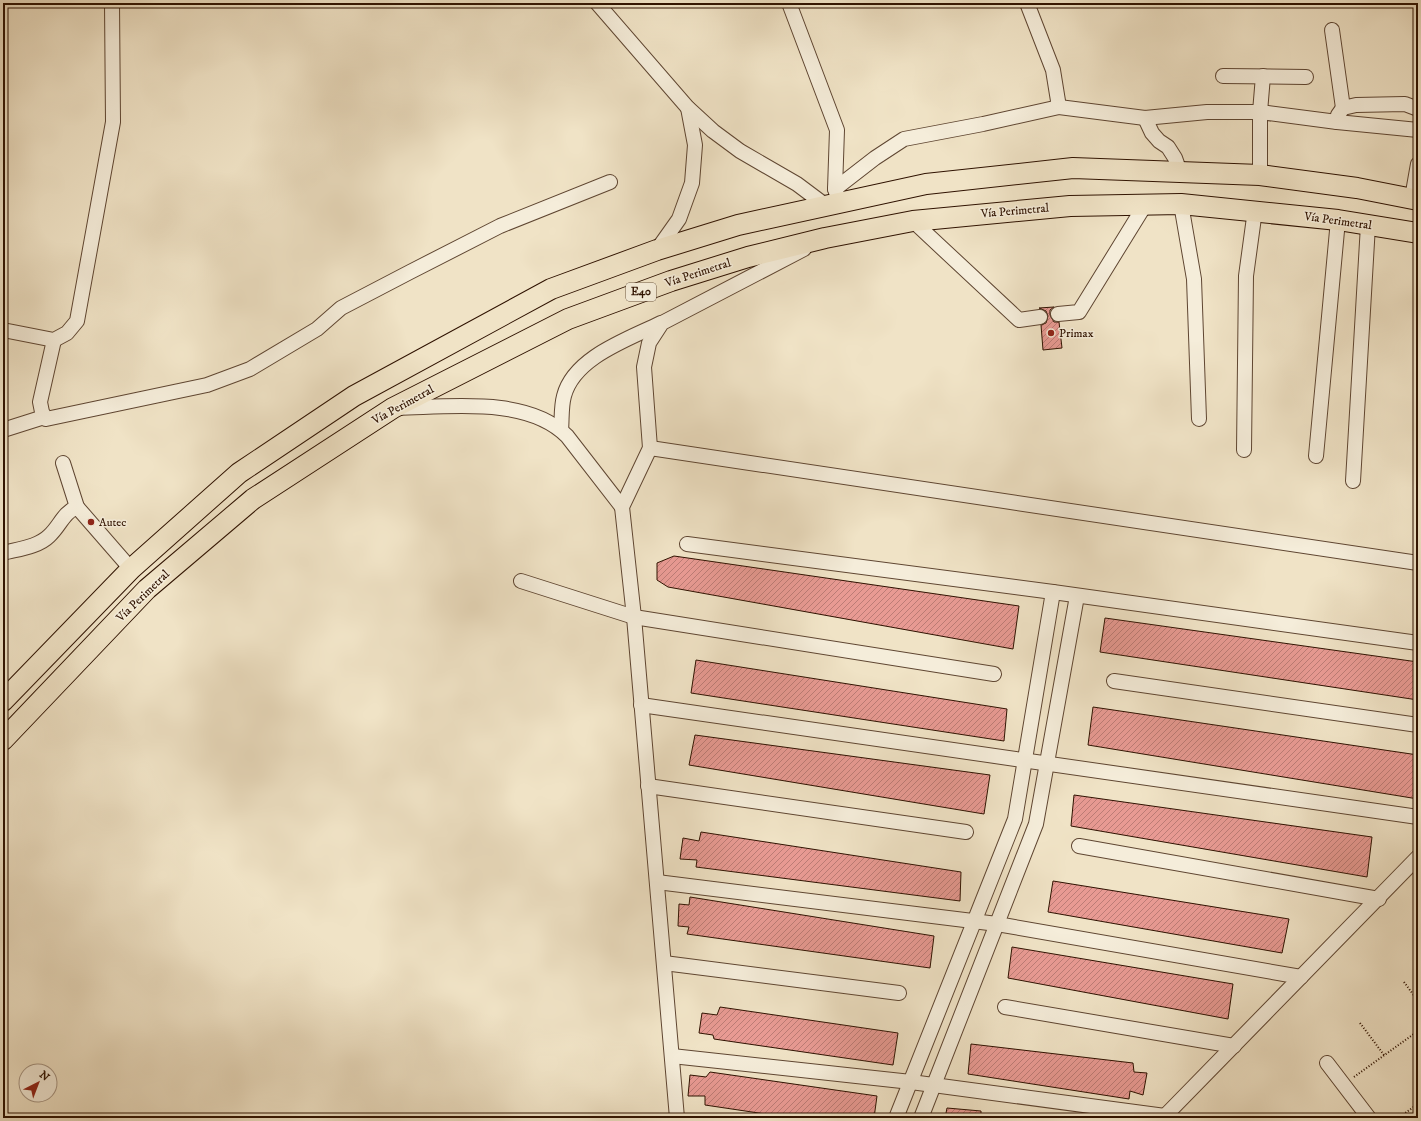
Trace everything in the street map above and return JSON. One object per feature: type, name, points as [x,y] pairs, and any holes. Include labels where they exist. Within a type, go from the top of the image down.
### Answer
[{"type":"highway","points":[[3,701],[131,569],[239,473],[354,396],[551,289],[657,250],[738,225],[833,199],[926,184],[1073,168],[1260,176],[1357,188],[1415,199]]},
{"type":"highway","name":"Vía Perimetral","points":[[3,740],[147,589],[254,499],[393,408],[568,319],[671,281],[748,257],[825,238],[913,221],[1070,206],[1181,204],[1255,210],[1338,220],[1418,233]]},
{"type":"street","points":[[3,330],[54,340],[67,333],[77,321],[113,122],[112,3]]},
{"type":"street","points":[[596,3],[688,108],[713,131],[740,151],[797,184],[833,199]]},
{"type":"street","points":[[790,3],[837,130],[833,199]]},
{"type":"street","points":[[1027,3],[1053,70],[1059,106]]},
{"type":"street","points":[[1332,30],[1343,108]]},
{"type":"street","points":[[1223,76],[1306,76]]},
{"type":"street","points":[[1260,176],[1260,112],[1263,76]]},
{"type":"street","points":[[1337,122],[1338,115],[1343,108],[1356,105],[1405,104],[1418,109]]},
{"type":"street","points":[[833,199],[875,158],[904,139],[983,124],[1059,106],[1145,118],[1207,112],[1260,112],[1337,122],[1418,130]]},
{"type":"street","points":[[657,250],[679,219],[692,183],[695,145],[688,108]]},
{"type":"street","points":[[1145,118],[1152,133],[1168,148],[1175,158],[1180,172]]},
{"type":"street","points":[[1415,199],[1418,164]]},
{"type":"street","points":[[3,430],[44,417],[50,420],[207,385],[250,369],[317,329],[342,308],[410,272],[500,226],[610,182]]},
{"type":"street","points":[[1181,204],[1194,279],[1199,419]]},
{"type":"street","points":[[1058,314],[1079,312],[1145,205]]},
{"type":"street","points":[[1244,450],[1246,276],[1255,210]]},
{"type":"street","points":[[1316,456],[1338,220]]},
{"type":"street","points":[[913,221],[1019,320],[1040,317]]},
{"type":"street","points":[[1353,481],[1368,225]]},
{"type":"street","points":[[561,430],[564,396],[576,374],[595,357],[625,339],[662,323],[825,238]]},
{"type":"street","points":[[662,323],[649,343],[644,367],[650,448],[622,507],[634,617],[677,1118]]},
{"type":"street","points":[[44,417],[40,402],[54,340]]},
{"type":"street","points":[[393,408],[491,406],[532,415],[561,430],[622,507]]},
{"type":"street","points":[[650,448],[1418,563]]},
{"type":"street","points":[[63,463],[77,507],[131,569]]},
{"type":"street","points":[[3,553],[40,543],[50,535],[70,510],[77,507]]},
{"type":"street","points":[[687,544],[1053,592],[1418,643]]},
{"type":"street","points":[[521,581],[634,617],[994,674]]},
{"type":"street","points":[[896,1118],[1015,819],[1053,592]]},
{"type":"street","points":[[921,1118],[1036,824],[1077,596]]},
{"type":"street","points":[[1114,681],[1418,725]]},
{"type":"street","points":[[641,705],[1418,817]]},
{"type":"street","points":[[648,786],[966,832]]},
{"type":"street","points":[[1079,846],[1379,899]]},
{"type":"street","points":[[672,1056],[911,1082],[1164,1117],[1379,899],[1418,857]]},
{"type":"street","points":[[657,882],[997,924],[1302,977]]},
{"type":"street","points":[[664,963],[899,993]]},
{"type":"street","points":[[1005,1007],[1234,1046]]},
{"type":"street","points":[[1327,1063],[1369,1118]]},
{"type":"path","points":[[1404,982],[1418,1001]]},
{"type":"path","points":[[1360,1023],[1384,1055]]},
{"type":"path","points":[[1343,1084],[1418,1031]]},
{"type":"path","points":[[1398,1118],[1418,1104]]},
{"type":"building","name":"Primax","points":[[1054,307],[1050,310],[1050,315],[1054,322],[1059,322],[1062,348],[1043,350],[1041,325],[1046,323],[1048,316],[1046,311],[1039,308]]},
{"type":"building","points":[[674,556],[1019,606],[1013,649],[668,587],[657,580],[657,563]]},
{"type":"building","points":[[1105,618],[1418,662],[1418,700],[1100,652]]},
{"type":"building","points":[[696,660],[1007,709],[1004,741],[691,693]]},
{"type":"building","points":[[1093,707],[1418,755],[1418,799],[1088,745]]},
{"type":"building","points":[[695,735],[990,775],[984,814],[689,765]]},
{"type":"building","points":[[1074,795],[1372,837],[1367,877],[1071,826]]},
{"type":"building","points":[[701,832],[961,872],[960,901],[696,867],[697,860],[680,859],[683,838],[699,841]]},
{"type":"building","points":[[1053,881],[1289,919],[1282,953],[1048,912]]},
{"type":"building","points":[[690,897],[934,936],[930,968],[687,934],[689,927],[678,926],[679,904],[689,905]]},
{"type":"building","points":[[1012,947],[1233,984],[1228,1019],[1008,978]]},
{"type":"building","points":[[720,1007],[898,1033],[893,1065],[714,1039],[713,1035],[699,1033],[702,1013],[717,1015]]},
{"type":"building","points":[[971,1044],[1133,1063],[1134,1072],[1147,1073],[1143,1095],[1130,1091],[1129,1099],[968,1074]]},
{"type":"building","points":[[710,1072],[877,1096],[874,1118],[792,1118],[705,1105],[705,1096],[688,1096],[690,1075],[706,1077]]},
{"type":"building","points":[[947,1108],[981,1111],[981,1118],[945,1118]]},
{"type":"place","name":"Primax","points":[[1051,333]]},
{"type":"place","name":"Autec","points":[[91,522]]}]
